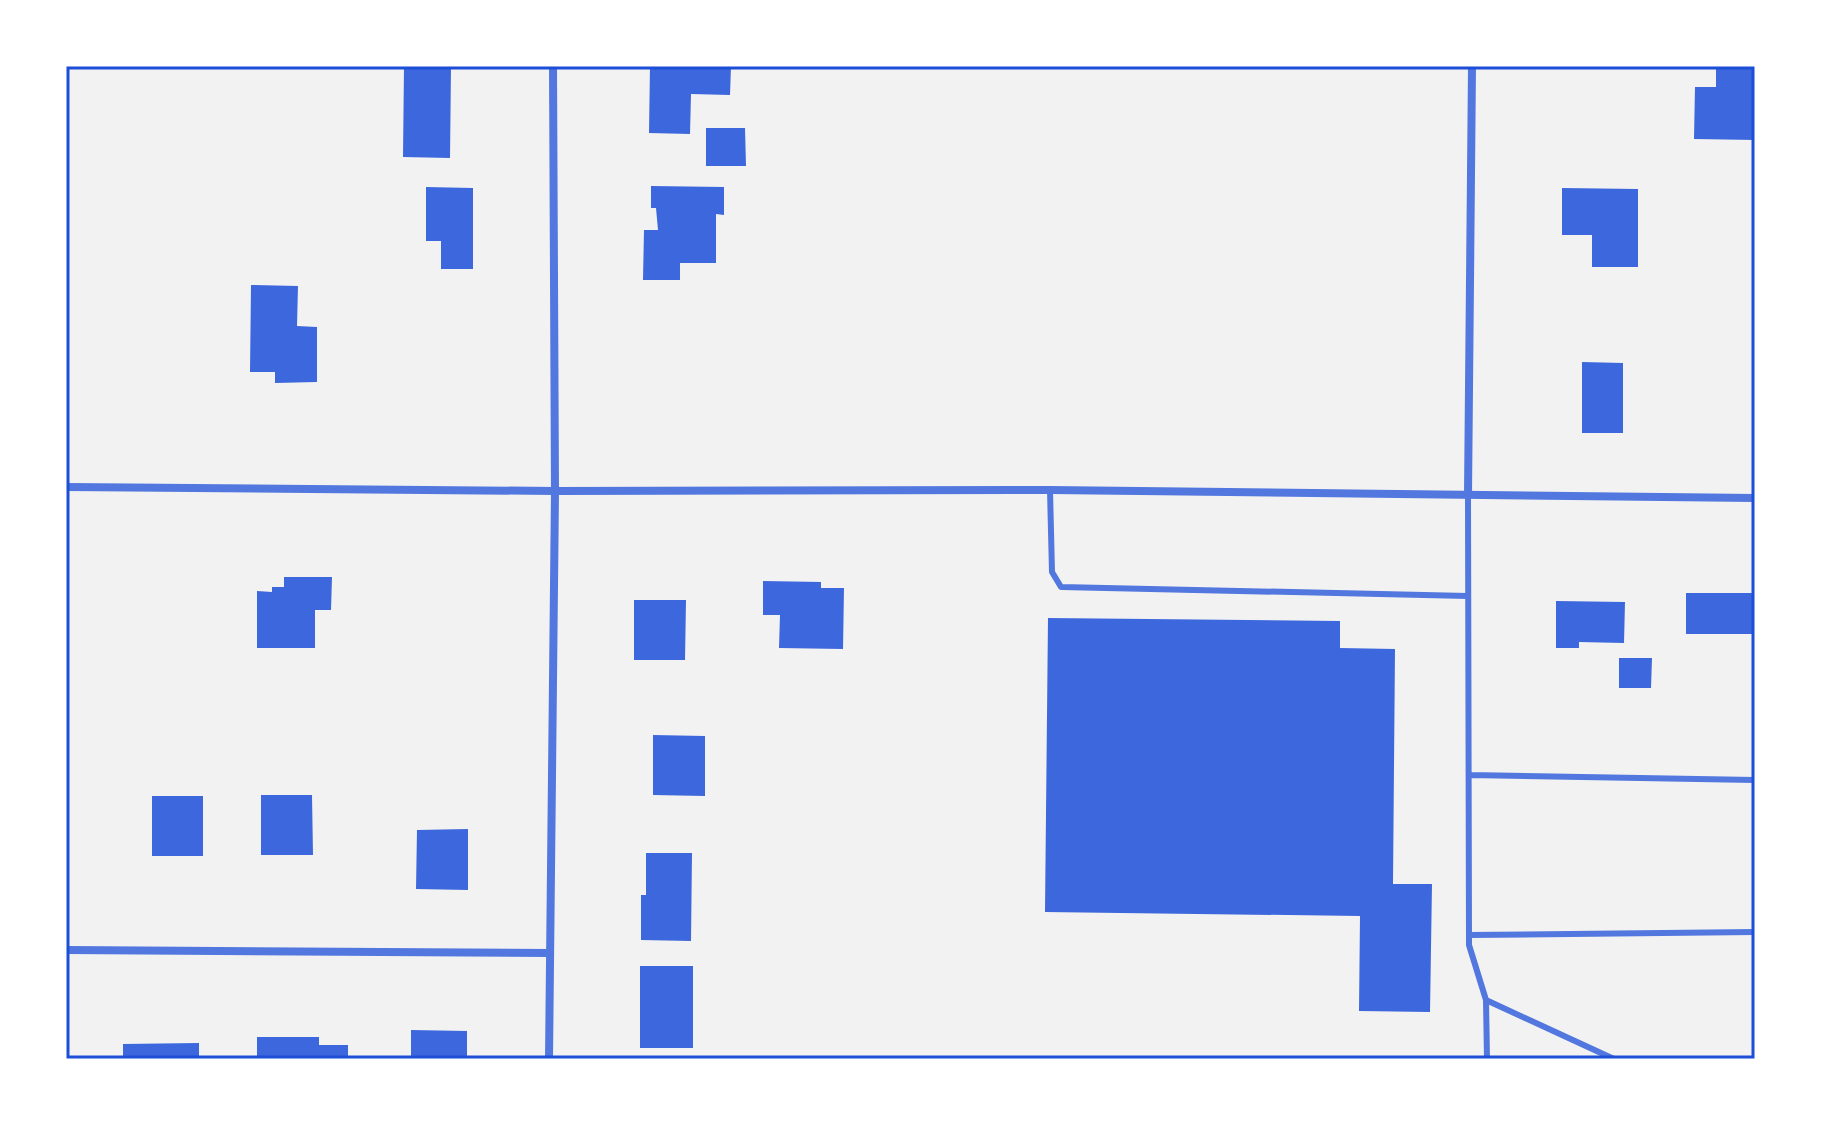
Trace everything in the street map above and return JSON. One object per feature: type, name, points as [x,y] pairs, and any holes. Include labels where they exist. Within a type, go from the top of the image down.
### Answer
[{"type":"street","points":[[549,1059],[555,491],[553,66]]},
{"type":"street","points":[[1468,495],[1472,66]]},
{"type":"street","points":[[66,487],[555,491],[1050,490],[1755,498]]},
{"type":"street","points":[[66,950],[549,953]]},
{"type":"lane","points":[[1050,490],[1052,572],[1061,587],[1468,596]]},
{"type":"lane","points":[[1468,495],[1469,945],[1486,1000],[1487,1059]]},
{"type":"lane","points":[[1469,775],[1755,780]]},
{"type":"lane","points":[[1469,935],[1755,932]]},
{"type":"lane","points":[[1486,1000],[1614,1059]]},
{"type":"building","points":[[404,66],[451,66],[450,158],[403,157]]},
{"type":"building","points":[[650,66],[731,66],[730,95],[691,94],[690,134],[649,133]]},
{"type":"building","points":[[1716,66],[1755,66],[1755,140],[1694,139],[1695,87],[1716,87]]},
{"type":"building","points":[[706,128],[745,128],[746,166],[706,166]]},
{"type":"building","points":[[651,186],[724,187],[724,215],[716,214],[716,263],[680,263],[680,280],[643,280],[644,230],[658,230],[656,208],[651,208]]},
{"type":"building","points":[[426,187],[473,188],[473,269],[441,269],[441,241],[426,241]]},
{"type":"building","points":[[1562,188],[1638,189],[1638,267],[1592,267],[1592,235],[1562,235]]},
{"type":"building","points":[[251,285],[298,286],[297,326],[317,327],[317,382],[275,383],[275,372],[250,372]]},
{"type":"building","points":[[1582,362],[1623,363],[1623,433],[1582,433]]},
{"type":"building","points":[[284,577],[332,577],[331,610],[315,610],[315,648],[257,648],[257,591],[272,592],[272,587],[284,587]]},
{"type":"building","points":[[763,581],[821,582],[821,588],[844,588],[843,649],[779,648],[780,615],[763,615]]},
{"type":"building","points":[[1686,593],[1755,593],[1755,634],[1686,634]]},
{"type":"building","points":[[634,600],[686,600],[685,660],[634,660]]},
{"type":"building","points":[[1556,601],[1625,602],[1624,643],[1579,642],[1579,648],[1556,648]]},
{"type":"building","points":[[1048,618],[1340,621],[1340,648],[1395,649],[1393,884],[1432,884],[1430,1012],[1359,1011],[1360,916],[1045,912]]},
{"type":"building","points":[[1619,658],[1652,658],[1651,688],[1619,688]]},
{"type":"building","points":[[653,735],[705,736],[705,796],[653,795]]},
{"type":"building","points":[[261,795],[312,795],[313,855],[261,855]]},
{"type":"building","points":[[152,796],[203,796],[203,856],[152,856]]},
{"type":"building","points":[[468,829],[468,890],[416,889],[417,830]]},
{"type":"building","points":[[646,853],[692,853],[691,941],[641,940],[641,895],[646,895]]},
{"type":"building","points":[[640,966],[693,966],[693,1048],[640,1048]]},
{"type":"building","points":[[411,1030],[467,1031],[467,1059],[411,1059]]},
{"type":"building","points":[[257,1037],[319,1037],[319,1045],[348,1045],[348,1059],[257,1059]]},
{"type":"building","points":[[199,1043],[199,1059],[123,1059],[123,1044]]}]
